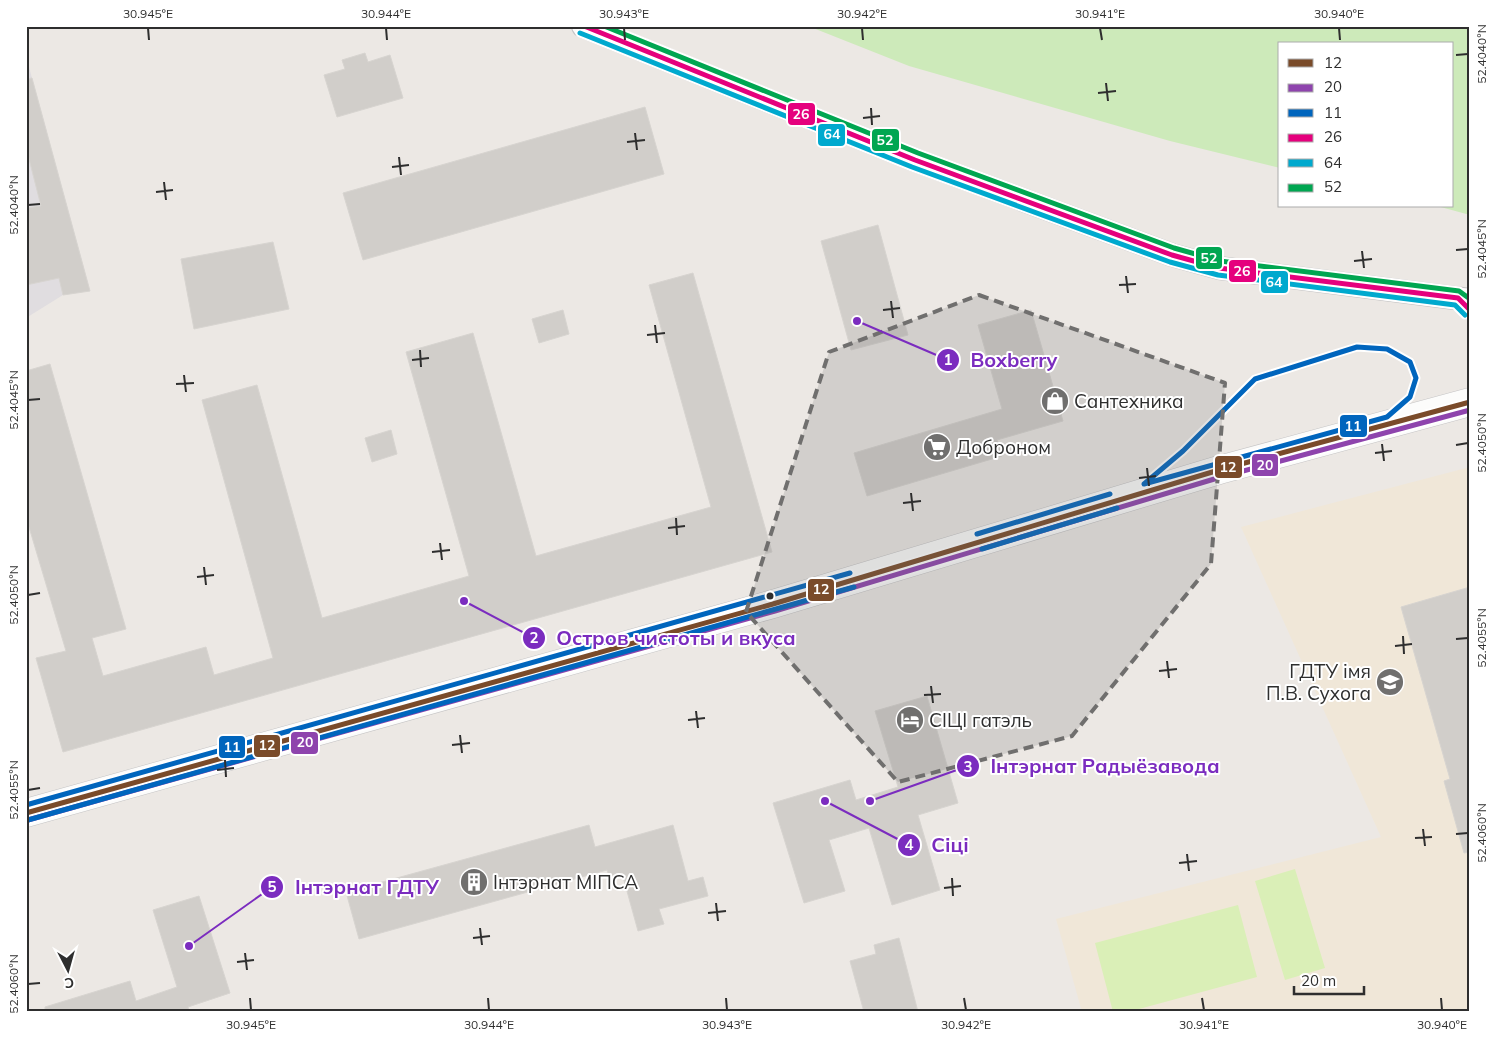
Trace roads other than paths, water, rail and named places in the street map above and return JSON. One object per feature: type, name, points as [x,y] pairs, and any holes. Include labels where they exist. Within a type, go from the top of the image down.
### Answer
[{"type":"main road","points":[[26,813],[764,606],[1219,470],[1470,402]]},
{"type":"street","points":[[583,26],[915,160],[1172,255],[1219,268],[1466,303]]},
{"type":"place","name":"Boxberry","points":[[857,321]]},
{"type":"place","name":"Сантехника","points":[[1055,401]]},
{"type":"place","name":"Доброном","points":[[937,447]]},
{"type":"place","name":"Остров чистоты и вкуса","points":[[464,601]]},
{"type":"place","name":"ГДТУ імя П.В. Сухога","points":[[1390,682]]},
{"type":"place","name":"СІЦІ гатэль","points":[[910,720]]},
{"type":"place","name":"Сіці","points":[[825,801]]},
{"type":"place","name":"Інтэрнат Радыёзавода","points":[[870,801]]},
{"type":"place","name":"Інтэрнат МІПСА","points":[[474,882]]},
{"type":"place","name":"Інтэрнат ГДТУ","points":[[189,946]]}]
